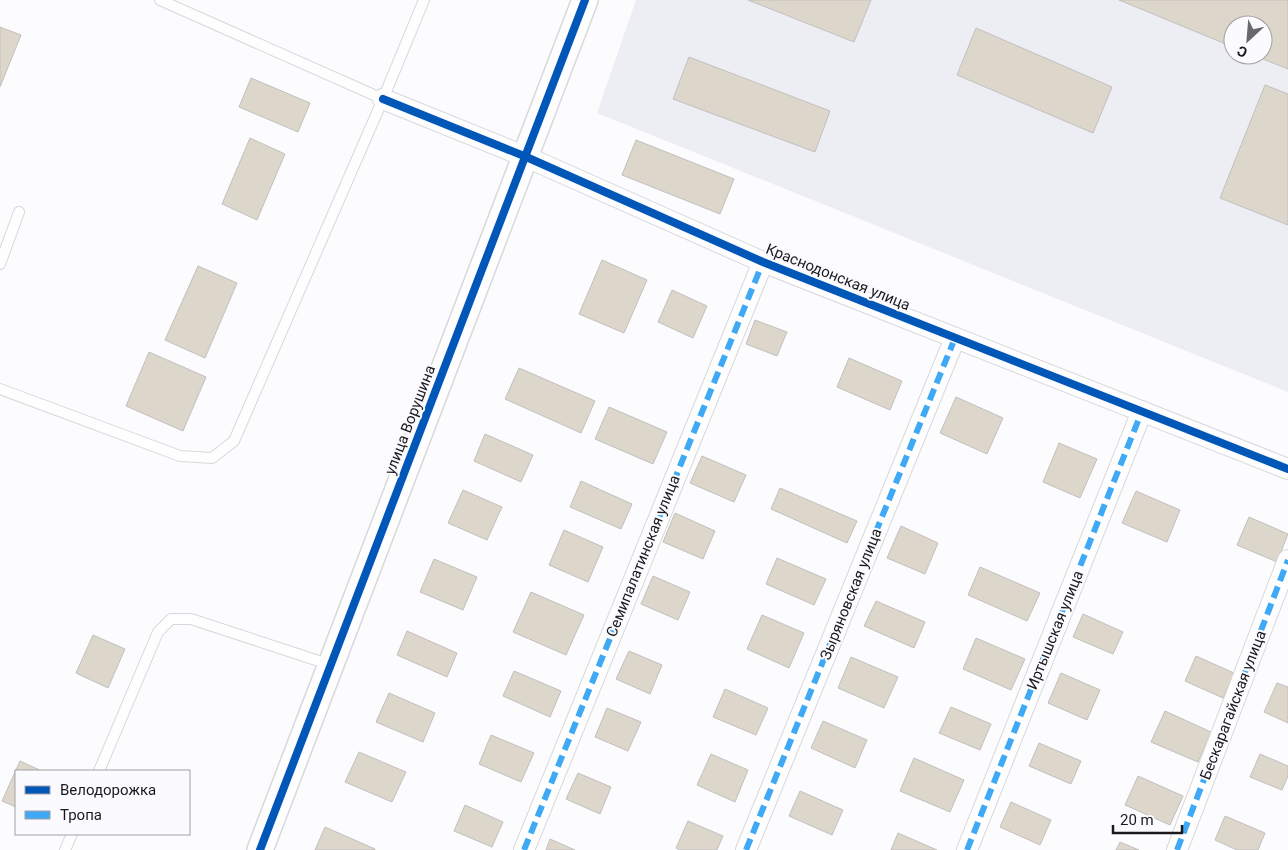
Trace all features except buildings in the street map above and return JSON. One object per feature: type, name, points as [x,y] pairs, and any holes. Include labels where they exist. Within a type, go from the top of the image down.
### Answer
[{"type":"street","name":"улица Ворушина","points":[[260,850],[584,0]]},
{"type":"street","name":"Краснодонская улица","points":[[384,99],[524,156],[763,262],[1288,469]]},
{"type":"street","name":"Семипалатинская улица","points":[[524,850],[763,262]]},
{"type":"street","name":"Зыряновская улица","points":[[746,850],[955,338]]},
{"type":"street","name":"Иртышская улица","points":[[968,850],[1142,411]]},
{"type":"street","name":"Бескарагайская улица","points":[[1177,850],[1288,560]]},
{"type":"lane","points":[[160,0],[384,99]]},
{"type":"lane","points":[[0,389],[180,456],[212,458],[234,442],[384,99],[424,0]]},
{"type":"lane","points":[[0,264],[19,212]]},
{"type":"lane","points":[[99,770],[158,632],[171,619],[191,619],[332,665]]},
{"type":"lane","points":[[65,850],[72,835]]},
{"type":"shaded area","points":[[636,0],[1288,0],[1288,392],[597,113]]},
{"type":"marked path","points":[[524,850],[763,262]]},
{"type":"marked path","points":[[746,850],[955,338]]},
{"type":"marked path","points":[[967,850],[1142,411]]},
{"type":"marked path","points":[[1177,850],[1288,560]]},
{"type":"cycle path","points":[[260,850],[585,0]]},
{"type":"cycle path","points":[[383,99],[524,156],[763,262],[1288,469]]}]
